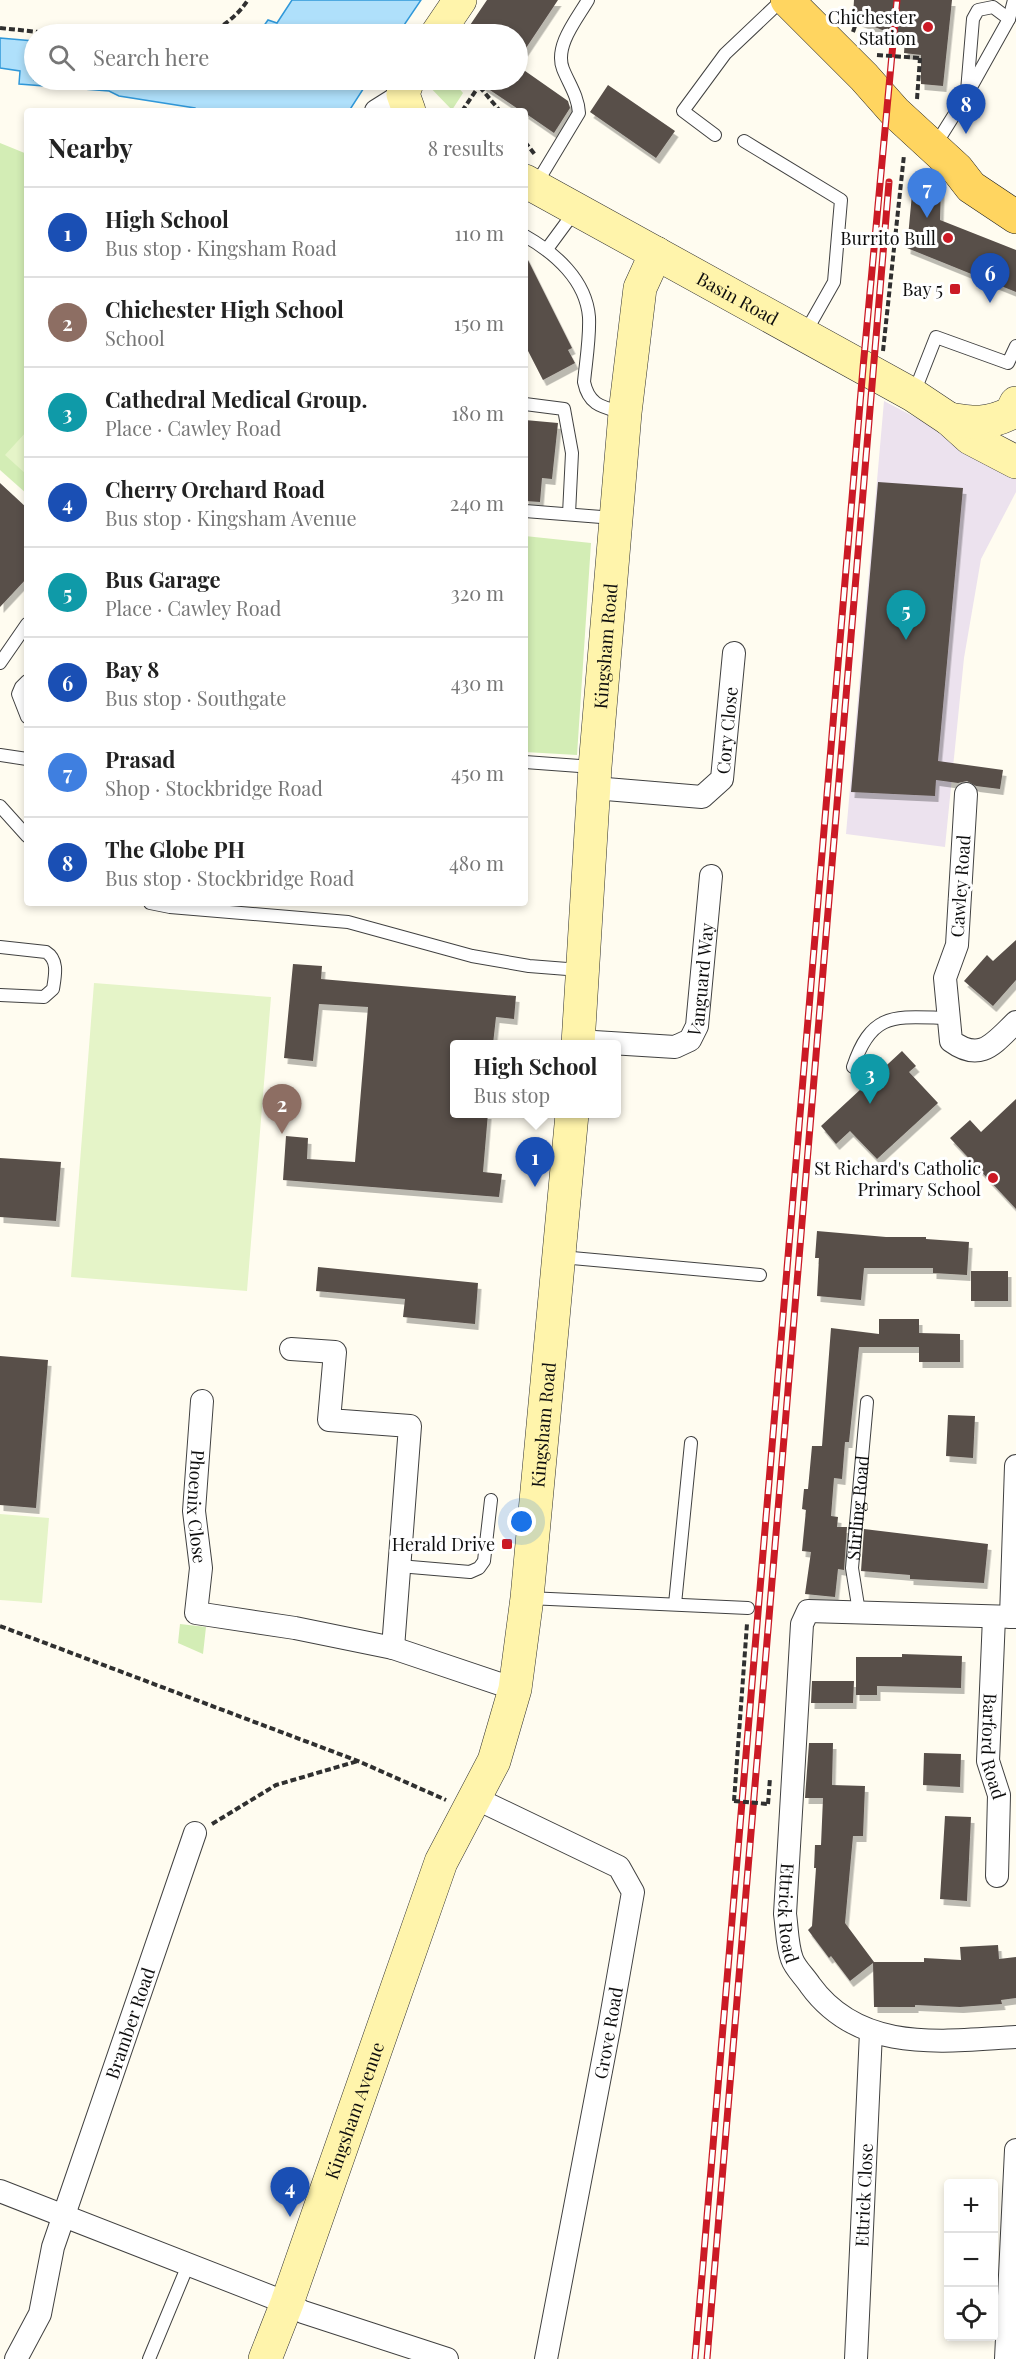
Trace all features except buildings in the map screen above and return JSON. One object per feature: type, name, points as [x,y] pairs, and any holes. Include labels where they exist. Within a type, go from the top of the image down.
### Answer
[{"type":"main road","points":[[787,0],[971,187],[1016,217]]},
{"type":"main road","points":[[937,152],[1016,195]]},
{"type":"street","points":[[443,24],[460,0]]},
{"type":"street","name":"Basin Road","points":[[530,183],[913,394],[949,419],[970,438],[1016,462]]},
{"type":"street","name":"Kingsham Road","points":[[578,1040],[595,777],[625,413],[640,288],[656,253]]},
{"type":"street","points":[[949,419],[987,423],[1011,412],[1016,403]]},
{"type":"street","name":"Cory Close","points":[[595,777],[702,797],[722,779],[734,653]]},
{"type":"street","name":"Cawley Road","points":[[966,794],[957,945],[945,978],[951,1041],[963,1050],[978,1051],[990,1047],[1016,1022]]},
{"type":"street","name":"Vanguard Way","points":[[621,1044],[675,1047],[690,1040],[697,1026],[711,876]]},
{"type":"street","name":"Kingsham Road","points":[[441,1862],[494,1761],[515,1689],[527,1598],[572,1118]]},
{"type":"street","points":[[291,1349],[335,1352],[329,1420],[410,1426],[393,1648],[515,1689]]},
{"type":"street","name":"Phoenix Close","points":[[202,1401],[194,1511],[201,1568],[196,1613],[295,1628],[393,1648]]},
{"type":"street","name":"Barford Road","points":[[997,1876],[999,1795],[988,1761],[1007,1617],[1016,1466]]},
{"type":"street","name":"Ettrick Road","points":[[860,1612],[808,1611],[802,1624],[785,1914],[792,1959],[818,1996],[841,2015],[871,2032],[898,2038],[930,2041],[1016,2037]]},
{"type":"street","points":[[860,1612],[1007,1617]]},
{"type":"street","name":"Grove Road","points":[[472,1804],[619,1867],[633,1892],[546,2359]]},
{"type":"street","name":"Bramber Road","points":[[16,2359],[40,2314],[53,2247],[195,1833]]},
{"type":"street","name":"Kingsham Avenue","points":[[265,2359],[287,2303],[441,1862]]},
{"type":"street","name":"Ettrick Close","points":[[856,2359],[871,2032]]},
{"type":"street","points":[[1006,2359],[1016,2150]]},
{"type":"street","points":[[0,2191],[287,2303],[303,2312],[447,2359]]},
{"type":"lane","points":[[530,183],[579,112],[578,102],[561,59],[565,40],[588,0]]},
{"type":"lane","points":[[715,135],[683,111],[725,54],[782,0]]},
{"type":"lane","points":[[937,152],[1009,19],[1014,1]]},
{"type":"lane","points":[[966,96],[973,19],[978,9],[993,7],[1009,19]]},
{"type":"lane","points":[[744,141],[841,200],[834,282],[804,336]]},
{"type":"lane","points":[[548,249],[576,209]]},
{"type":"lane","points":[[528,238],[548,249],[580,284],[585,296],[589,317],[584,382],[586,392],[592,401],[602,407],[625,413]]},
{"type":"lane","points":[[913,394],[936,337],[1008,363],[1016,346]]},
{"type":"lane","points":[[528,404],[564,409],[572,453],[569,514]]},
{"type":"lane","points":[[528,511],[617,518]]},
{"type":"lane","points":[[1,660],[24,631]]},
{"type":"lane","points":[[24,684],[18,694],[24,709]]},
{"type":"lane","points":[[0,755],[24,759]]},
{"type":"lane","points":[[528,763],[595,777]]},
{"type":"lane","points":[[0,806],[24,833]]},
{"type":"lane","points":[[165,906],[348,922],[472,956],[529,966],[584,970]]},
{"type":"lane","points":[[0,947],[46,952],[52,956],[55,963],[53,989],[44,997],[0,995]]},
{"type":"lane","points":[[853,1067],[865,1037],[884,1022],[904,1017],[948,1018]]},
{"type":"lane","points":[[560,1257],[760,1275]]},
{"type":"lane","name":"Stirling Road","points":[[860,1612],[852,1568],[867,1402]]},
{"type":"lane","points":[[675,1604],[691,1443]]},
{"type":"lane","points":[[399,1566],[470,1572],[479,1568],[484,1561],[491,1500]]},
{"type":"lane","points":[[527,1598],[748,1608]]},
{"type":"lane","points":[[149,2359],[188,2265]]},
{"type":"path","points":[[225,24],[248,0]]},
{"type":"path","points":[[854,31],[856,20]]},
{"type":"path","points":[[0,28],[24,30]]},
{"type":"path","points":[[877,55],[920,58],[918,92]]},
{"type":"path","points":[[464,108],[476,90]]},
{"type":"path","points":[[482,90],[497,108]]},
{"type":"path","points":[[881,377],[904,155],[937,152]]},
{"type":"path","points":[[0,1626],[472,1804]]},
{"type":"path","points":[[746,1632],[734,1801],[768,1804]]},
{"type":"path","points":[[195,1833],[276,1785],[358,1761]]},
{"type":"shaded area","points":[[884,401],[1016,470],[1016,492],[981,559],[964,658],[945,847],[846,834]]},
{"type":"green space","points":[[433,90],[460,90],[463,93],[453,108],[450,108]]},
{"type":"green space","points":[[0,143],[24,153],[24,491],[0,470]]},
{"type":"green space","points":[[24,434],[24,472],[5,455]]},
{"type":"green space","points":[[528,536],[591,543],[577,755],[528,752]]},
{"type":"green space","points":[[94,983],[271,997],[247,1291],[71,1277]]},
{"type":"green space","points":[[0,1514],[49,1518],[42,1603],[0,1600]]},
{"type":"green space","points":[[180,1624],[206,1627],[203,1654],[178,1643]]},
{"type":"water","points":[[292,0],[421,0],[405,24],[265,24],[268,20],[277,23]]},
{"type":"water","points":[[0,38],[24,40],[24,84],[19,84],[20,71],[0,68]]},
{"type":"water","points":[[96,90],[363,90],[351,108],[195,108],[119,96],[109,91]]},
{"type":"railway","points":[[695,2359],[863,368],[897,0]]},
{"type":"railway","points":[[707,2359],[889,182]]},
{"type":"place","name":"Chichester Station","points":[[928,27]]},
{"type":"place","name":"The Globe PH","points":[[966,134]]},
{"type":"place","name":"Prasad","points":[[927,218]]},
{"type":"place","name":"Burrito Bull","points":[[948,238]]},
{"type":"place","name":"Bay 5","points":[[955,289]]},
{"type":"place","name":"Bay 8","points":[[990,303]]},
{"type":"place","name":"Bus Garage","points":[[906,640]]},
{"type":"place","name":"Cathedral Medical Group.","points":[[870,1104]]},
{"type":"place","name":"Chichester High School","points":[[282,1134]]},
{"type":"place","name":"St Richard's Catholic Primary School","points":[[993,1178]]},
{"type":"place","name":"High School","points":[[535,1187]]},
{"type":"place","name":"Herald Drive","points":[[507,1544]]},
{"type":"place","name":"Cherry Orchard Road","points":[[290,2217]]}]
